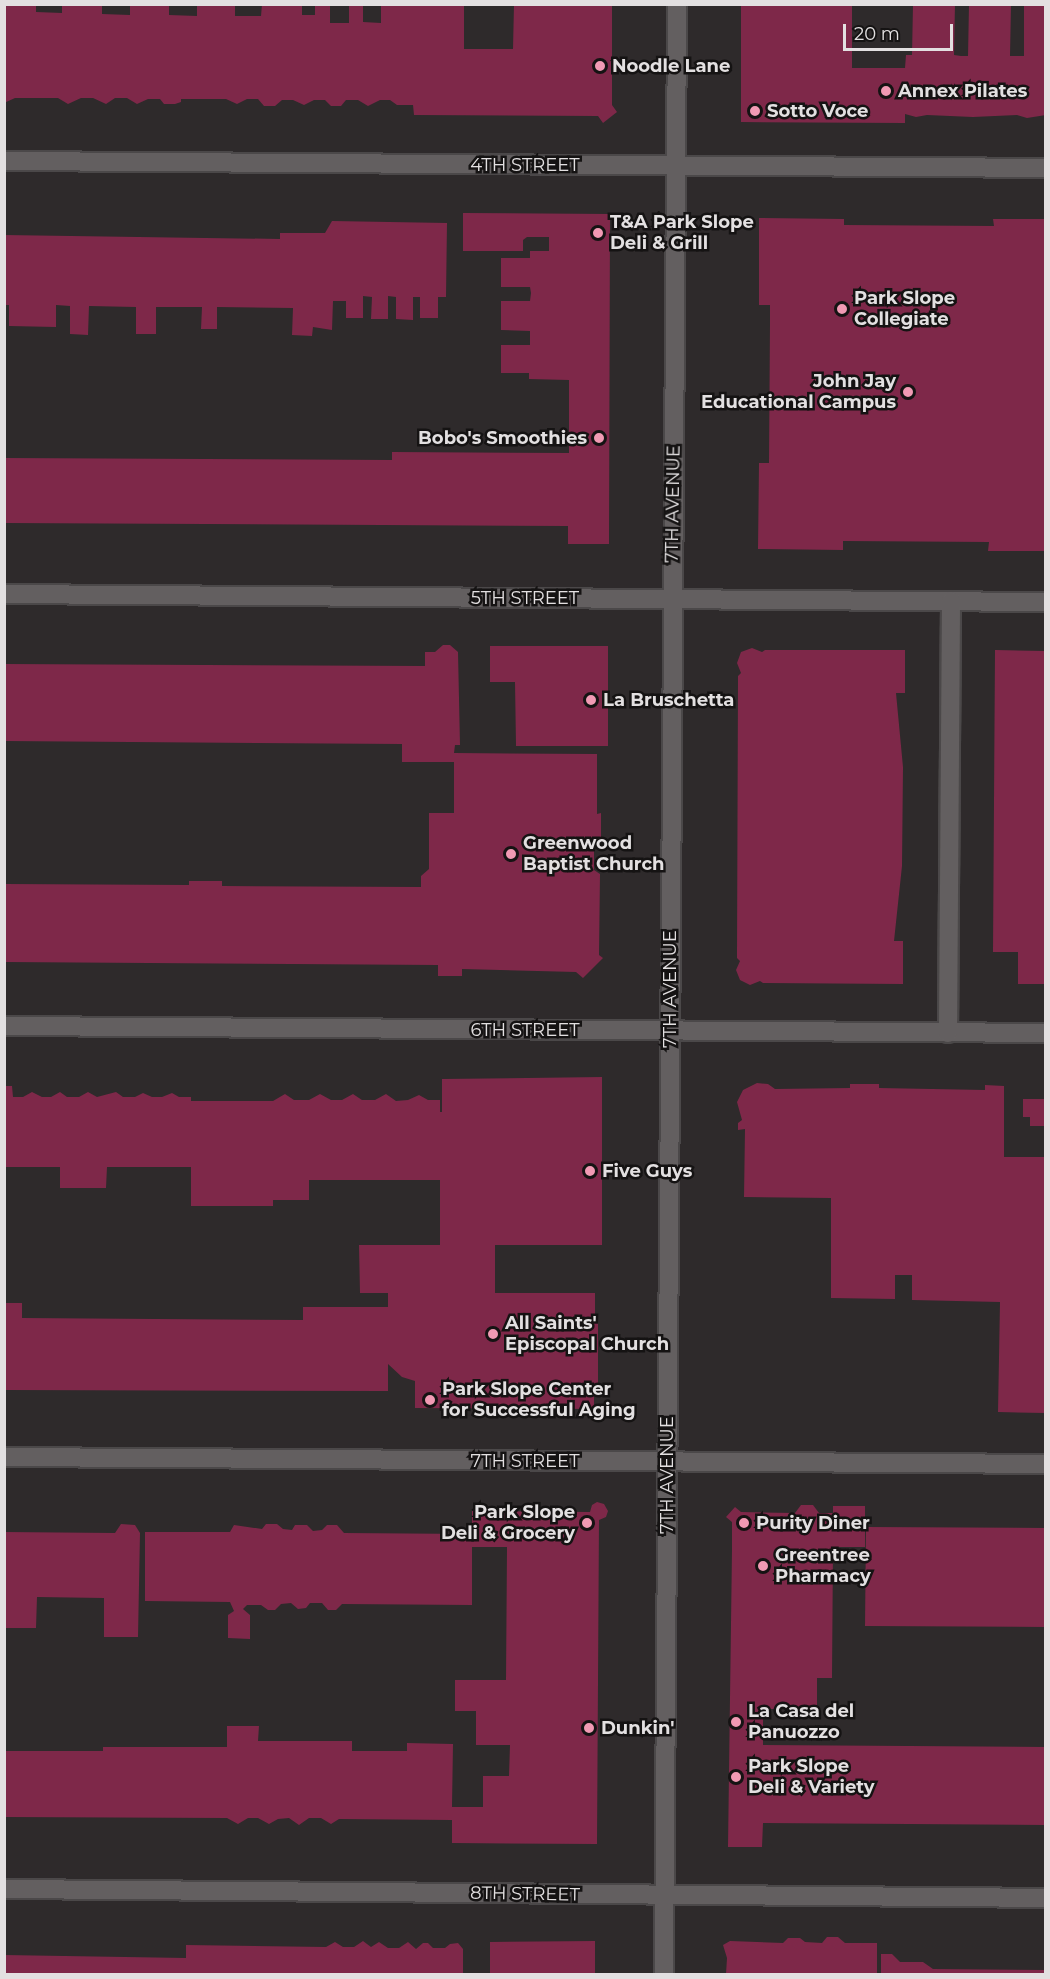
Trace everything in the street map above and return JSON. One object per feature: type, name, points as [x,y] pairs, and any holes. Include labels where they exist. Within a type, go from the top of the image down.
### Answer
[{"type":"street","name":"7TH AVENUE","points":[[664,1974],[677,4]]},
{"type":"street","name":"4TH STREET","points":[[4,162],[1046,168]]},
{"type":"street","name":"5TH STREET","points":[[4,594],[1046,602]]},
{"type":"street","points":[[948,1033],[951,601]]},
{"type":"street","name":"6TH STREET","points":[[4,1026],[1046,1034]]},
{"type":"street","name":"7TH STREET","points":[[4,1457],[1046,1464]]},
{"type":"street","name":"8TH STREET","points":[[4,1889],[1046,1898]]},
{"type":"building","points":[[4,4],[36,4],[36,12],[62,13],[62,5],[102,5],[102,14],[130,15],[130,4],[169,4],[169,15],[197,16],[197,4],[235,4],[235,16],[261,16],[262,4],[302,4],[302,15],[315,15],[315,4],[330,4],[330,23],[349,23],[349,4],[363,4],[363,22],[381,23],[381,4],[464,4],[464,49],[513,49],[514,4],[612,4],[612,105],[617,112],[603,123],[598,116],[414,115],[413,105],[397,105],[390,100],[380,100],[368,106],[358,100],[346,100],[341,106],[331,106],[325,100],[314,100],[304,105],[293,100],[282,100],[275,106],[264,106],[258,99],[247,99],[237,104],[226,99],[181,99],[181,102],[175,104],[164,104],[160,99],[148,99],[137,104],[127,98],[115,98],[106,104],[93,98],[81,98],[68,104],[58,98],[15,98],[4,103]]},
{"type":"building","points":[[741,4],[852,4],[852,68],[905,68],[906,55],[912,55],[913,4],[955,4],[954,55],[961,56],[968,56],[969,4],[1011,4],[1010,56],[1024,56],[1024,5],[1046,5],[1046,115],[1027,118],[1017,115],[916,117],[905,114],[905,123],[741,122]]},
{"type":"building","points":[[463,213],[610,214],[609,544],[568,544],[568,526],[4,523],[4,458],[392,460],[392,452],[569,453],[569,380],[529,379],[529,373],[501,373],[501,345],[530,345],[530,331],[501,330],[501,301],[530,301],[531,293],[530,287],[501,287],[501,258],[530,258],[530,251],[549,251],[549,237],[527,237],[523,240],[523,251],[463,251]]},
{"type":"building","name":"John Jay Educational Campus","points":[[759,218],[844,219],[844,225],[994,226],[993,219],[1046,219],[1046,551],[988,551],[989,542],[843,541],[843,550],[758,549],[759,463],[769,463],[770,321],[770,305],[759,305]]},
{"type":"building","points":[[332,221],[447,223],[446,297],[438,297],[438,318],[420,318],[420,297],[413,297],[413,320],[396,319],[396,297],[388,296],[388,319],[371,319],[372,297],[363,296],[363,318],[346,318],[346,301],[333,301],[332,330],[313,327],[312,336],[292,335],[293,308],[217,307],[217,329],[201,329],[202,307],[156,307],[156,334],[136,334],[136,307],[89,306],[88,335],[70,334],[70,306],[56,305],[56,327],[9,326],[9,305],[4,305],[4,235],[280,239],[280,233],[325,233]]},
{"type":"building","points":[[443,645],[450,645],[458,652],[460,745],[455,745],[454,753],[597,754],[597,814],[601,813],[601,840],[594,840],[594,870],[600,874],[599,955],[603,958],[583,978],[576,972],[462,969],[462,976],[438,976],[438,965],[5,962],[5,884],[189,885],[189,881],[222,881],[222,886],[421,887],[421,876],[429,869],[429,813],[454,813],[454,762],[402,762],[402,744],[4,741],[4,664],[425,666],[425,652],[435,652]]},
{"type":"building","points":[[490,646],[608,646],[608,746],[516,746],[515,682],[490,682]]},
{"type":"building","points":[[752,648],[762,652],[765,650],[905,650],[905,693],[896,693],[903,767],[902,866],[894,941],[903,941],[903,984],[763,983],[760,981],[750,985],[740,980],[736,970],[740,961],[737,958],[738,676],[741,673],[737,663],[741,652]]},
{"type":"building","points":[[995,650],[1046,651],[1046,984],[1018,984],[1018,952],[993,952]]},
{"type":"building","points":[[602,1077],[602,1245],[495,1245],[495,1293],[595,1293],[595,1317],[598,1317],[598,1384],[594,1384],[594,1409],[415,1408],[415,1381],[402,1377],[388,1364],[388,1391],[4,1390],[4,1303],[22,1303],[22,1318],[303,1320],[303,1307],[388,1307],[388,1293],[360,1293],[359,1245],[440,1245],[440,1180],[309,1180],[309,1200],[273,1200],[273,1206],[191,1206],[191,1167],[107,1167],[106,1188],[60,1188],[60,1167],[4,1167],[4,1086],[12,1086],[13,1097],[23,1097],[32,1092],[42,1097],[51,1097],[60,1092],[67,1097],[79,1097],[88,1092],[97,1097],[116,1092],[123,1097],[135,1097],[143,1093],[152,1097],[162,1097],[172,1093],[179,1097],[191,1097],[191,1101],[273,1101],[285,1094],[294,1100],[309,1100],[320,1094],[331,1100],[342,1100],[353,1094],[362,1100],[375,1100],[386,1094],[396,1101],[408,1100],[419,1095],[428,1100],[440,1100],[440,1112],[442,1112],[442,1079]]},
{"type":"building","points":[[757,1083],[768,1084],[775,1089],[850,1088],[850,1084],[879,1084],[879,1088],[985,1090],[985,1085],[1004,1086],[1004,1157],[1046,1157],[1046,1413],[998,1412],[1000,1302],[912,1300],[912,1275],[895,1275],[895,1299],[831,1298],[831,1198],[744,1197],[745,1129],[738,1130],[738,1123],[742,1120],[737,1102],[743,1090]]},
{"type":"building","points":[[1023,1099],[1046,1099],[1046,1126],[1030,1126],[1030,1117],[1023,1117]]},
{"type":"building","points":[[597,1502],[604,1504],[608,1511],[606,1517],[599,1520],[597,1844],[452,1843],[452,1820],[339,1819],[331,1824],[321,1818],[309,1818],[299,1825],[289,1818],[278,1819],[269,1824],[258,1818],[248,1818],[238,1824],[227,1818],[4,1817],[4,1751],[103,1751],[103,1747],[227,1747],[227,1726],[259,1726],[258,1741],[352,1741],[352,1751],[407,1751],[407,1743],[453,1744],[452,1807],[483,1807],[483,1776],[509,1776],[510,1745],[476,1745],[476,1711],[455,1711],[455,1680],[506,1680],[507,1547],[472,1547],[472,1605],[342,1604],[336,1610],[328,1610],[322,1603],[310,1603],[306,1608],[298,1609],[291,1603],[281,1604],[275,1610],[268,1610],[261,1605],[247,1605],[243,1609],[250,1615],[250,1639],[228,1638],[228,1615],[234,1611],[230,1602],[145,1601],[145,1532],[230,1532],[234,1525],[262,1529],[266,1524],[277,1524],[283,1529],[292,1530],[295,1525],[307,1525],[313,1531],[322,1530],[327,1525],[337,1525],[344,1533],[472,1534],[472,1511],[590,1512],[592,1505]]},
{"type":"building","points":[[801,1505],[813,1505],[819,1513],[833,1513],[833,1506],[865,1506],[865,1547],[833,1547],[832,1678],[817,1678],[817,1709],[763,1709],[763,1745],[1046,1747],[1046,1825],[763,1823],[762,1847],[728,1847],[732,1522],[726,1517],[735,1507],[741,1512],[795,1513]]},
{"type":"building","points":[[121,1524],[135,1525],[140,1533],[138,1637],[104,1637],[104,1598],[37,1597],[36,1628],[4,1628],[4,1532],[115,1533]]},
{"type":"building","points":[[866,1527],[1046,1528],[1046,1627],[865,1626]]},
{"type":"building","points":[[827,1937],[838,1937],[845,1943],[877,1943],[877,1974],[726,1974],[727,1958],[723,1945],[730,1941],[783,1943],[788,1938],[800,1938],[805,1942],[822,1943]]},
{"type":"building","points":[[363,1941],[371,1947],[379,1942],[388,1948],[399,1948],[408,1942],[416,1949],[423,1943],[428,1943],[433,1948],[445,1948],[450,1944],[458,1943],[463,1949],[463,1974],[4,1974],[4,1955],[186,1958],[186,1945],[326,1947],[335,1942],[343,1947],[354,1947]]},
{"type":"building","points":[[595,1941],[595,1974],[490,1974],[490,1942]]},
{"type":"building","points":[[881,1954],[892,1954],[900,1962],[923,1962],[933,1969],[1046,1970],[1046,1974],[881,1974]]},
{"type":"place","name":"Noodle Lane","points":[[600,66]]},
{"type":"place","name":"Annex Pilates","points":[[886,91]]},
{"type":"place","name":"Sotto Voce","points":[[755,111]]},
{"type":"place","name":"T&A Park Slope Deli & Grill","points":[[598,233]]},
{"type":"place","name":"Park Slope Collegiate","points":[[842,309]]},
{"type":"place","name":"John Jay Educational Campus","points":[[908,392]]},
{"type":"place","name":"Bobo's Smoothies","points":[[599,438]]},
{"type":"place","name":"La Bruschetta","points":[[591,700]]},
{"type":"place","name":"Greenwood Baptist Church","points":[[511,854]]},
{"type":"place","name":"Five Guys","points":[[590,1171]]},
{"type":"place","name":"All Saints' Episcopal Church","points":[[493,1334]]},
{"type":"place","name":"Park Slope Center for Successful Aging","points":[[430,1400]]},
{"type":"place","name":"Park Slope Deli & Grocery","points":[[587,1523]]},
{"type":"place","name":"Purity Diner","points":[[744,1523]]},
{"type":"place","name":"Greentree Pharmacy","points":[[763,1566]]},
{"type":"place","name":"La Casa del Panuozzo","points":[[736,1722]]},
{"type":"place","name":"Dunkin'","points":[[589,1728]]},
{"type":"place","name":"Park Slope Deli & Variety","points":[[736,1777]]}]
